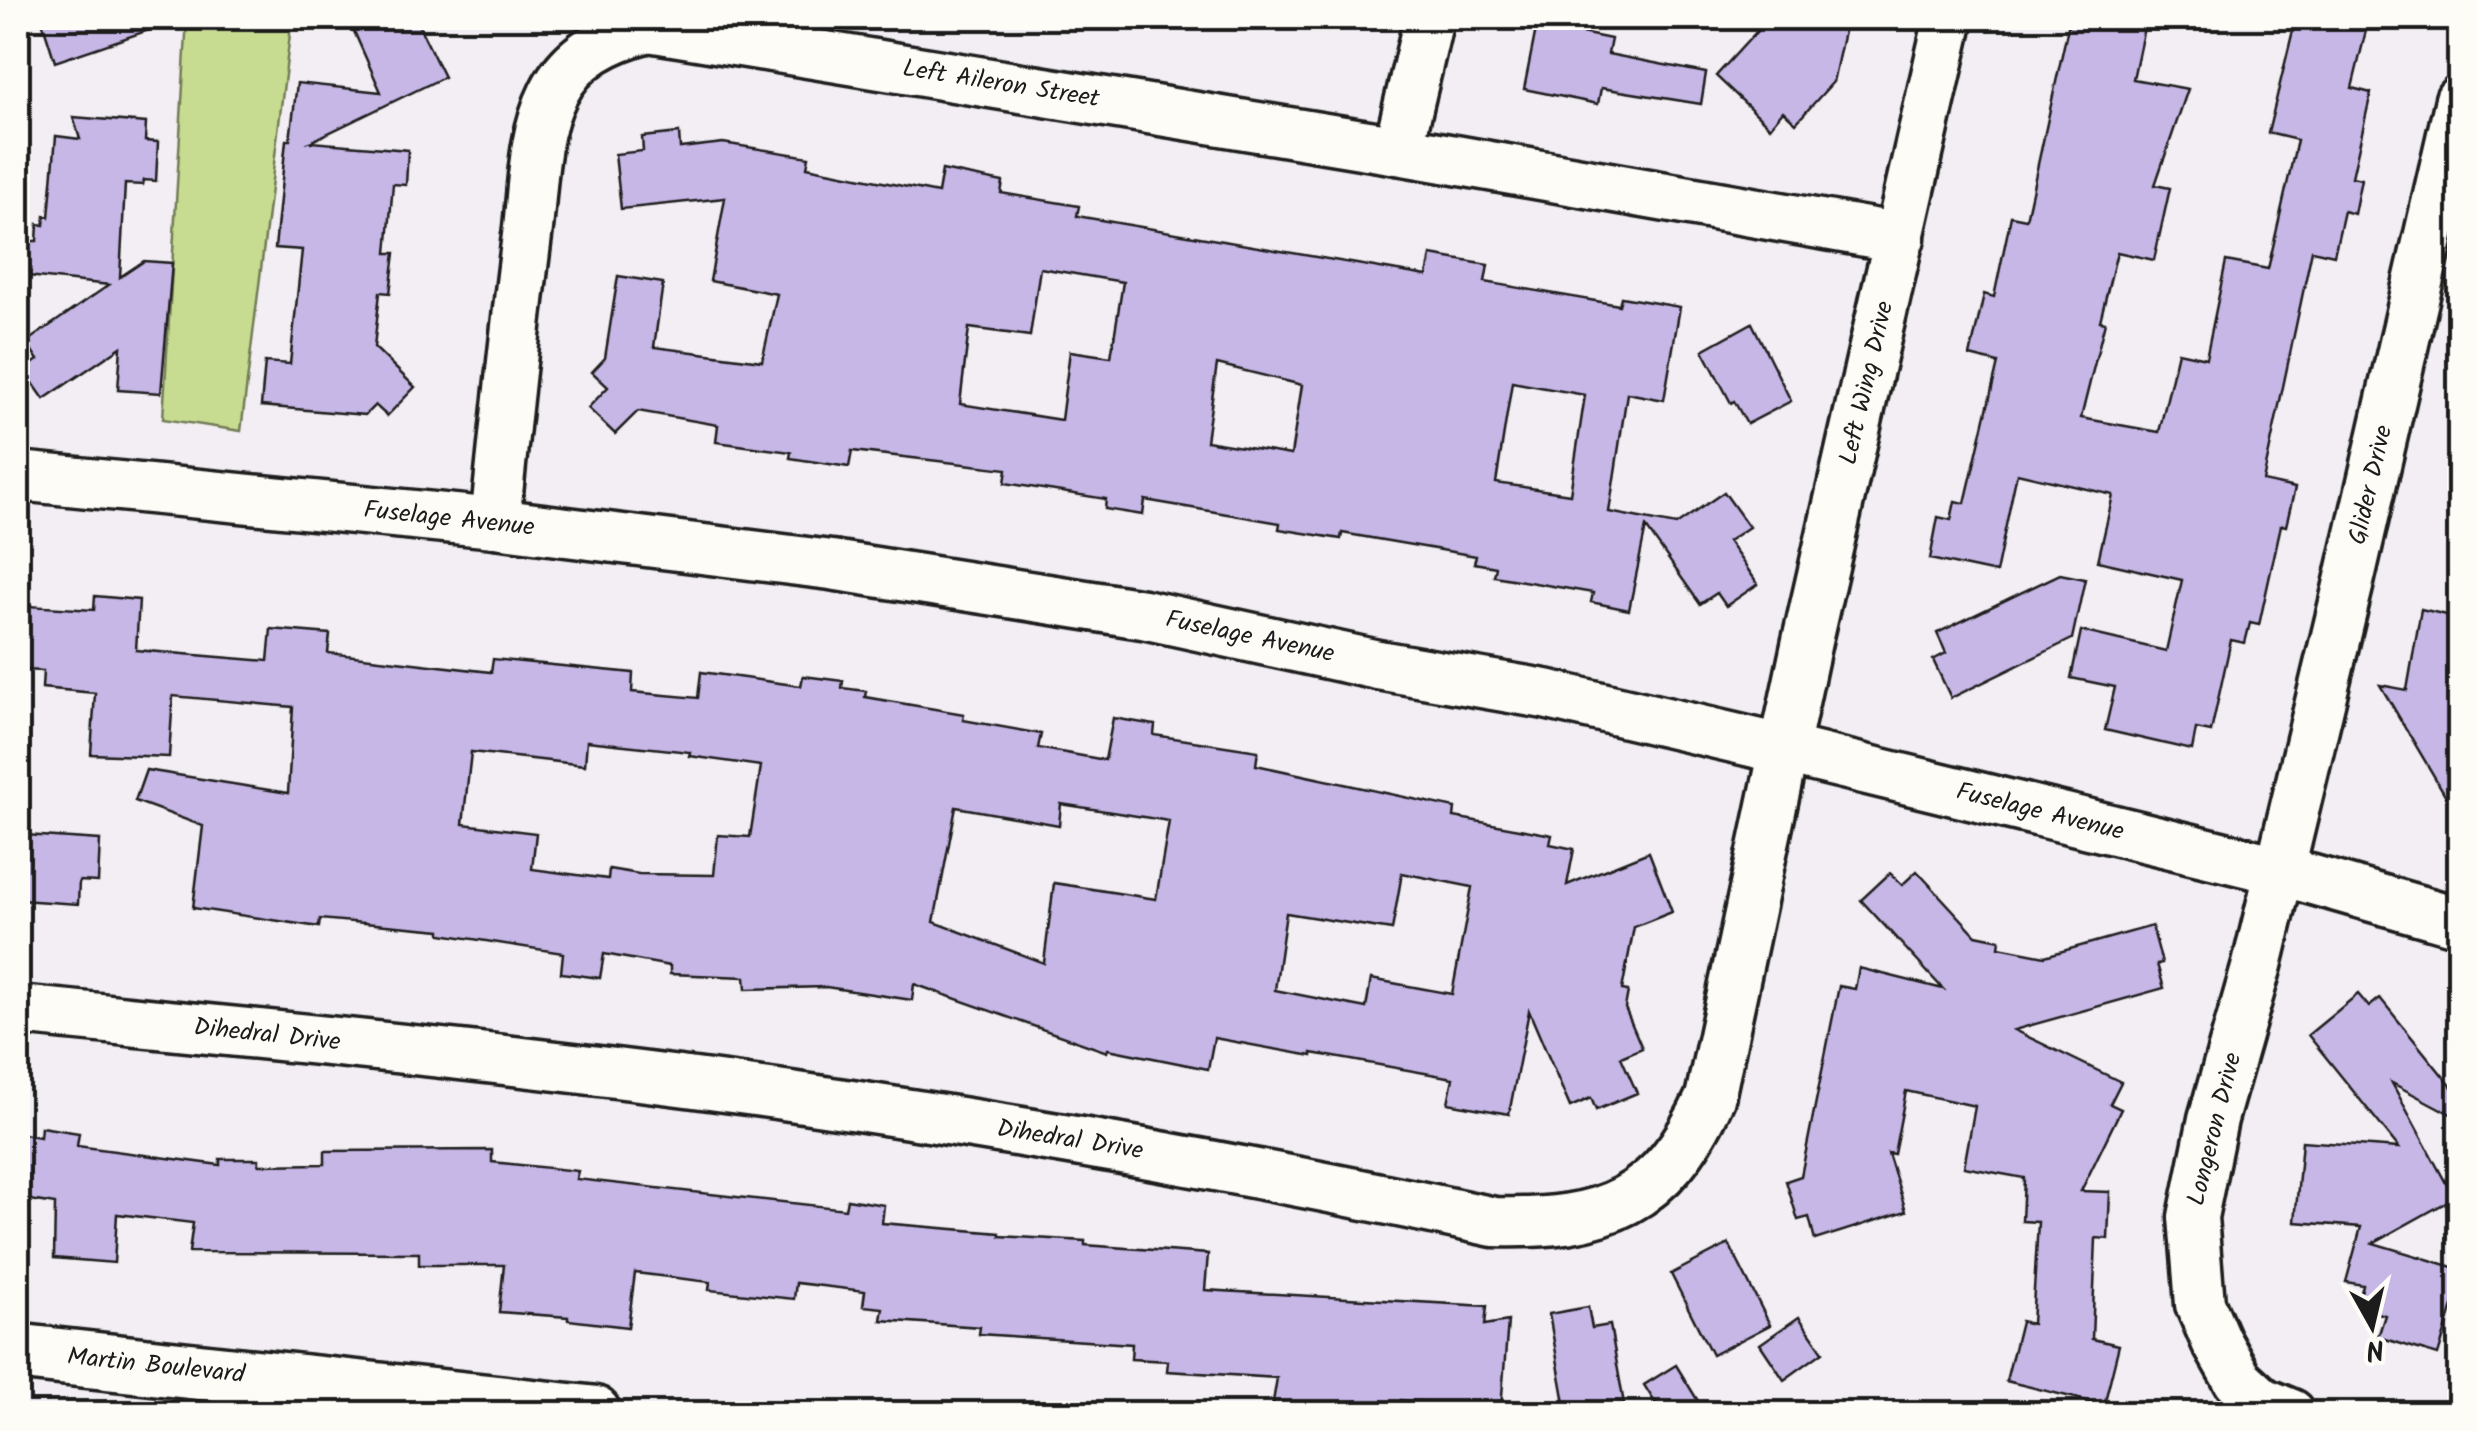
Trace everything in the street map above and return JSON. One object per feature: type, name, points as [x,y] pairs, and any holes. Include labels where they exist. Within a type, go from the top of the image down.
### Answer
[{"type":"main road","name":"Martin Boulevard","points":[[18,1352],[593,1414]]},
{"type":"street","points":[[1398,150],[1429,18]]},
{"type":"street","name":"Left Wing Drive","points":[[1786,750],[1949,18]]},
{"type":"street","name":"Left Aileron Street","points":[[496,523],[541,126],[554,93],[572,64],[620,34],[649,26],[1900,238]]},
{"type":"street","name":"Glider Drive","points":[[2278,870],[2460,100]]},
{"type":"street","name":"Fuselage Avenue","points":[[18,476],[496,523],[831,565],[1143,614],[1378,665],[1545,694],[1786,750],[2278,870],[2460,922]]},
{"type":"street","name":"Dihedral Drive","points":[[18,1010],[458,1054],[796,1097],[1157,1154],[1494,1222],[1539,1224],[1590,1216],[1625,1202],[1656,1181],[1695,1132],[1710,1098],[1786,750]]},
{"type":"street","name":"Longeron Drive","points":[[2278,870],[2257,965],[2212,1119],[2194,1217],[2200,1304],[2216,1342],[2238,1380],[2262,1402],[2291,1414]]},
{"type":"green space","points":[[187,18],[292,18],[241,431],[163,419]]},
{"type":"building","points":[[41,18],[166,18],[167,24],[55,62]]},
{"type":"building","points":[[377,18],[415,18],[444,77],[310,142],[408,150],[406,185],[393,184],[387,253],[395,253],[390,293],[380,292],[374,347],[415,387],[387,416],[375,405],[365,415],[261,406],[265,362],[290,364],[302,250],[275,248],[286,140],[290,140],[297,83],[381,92],[353,29]]},
{"type":"building","points":[[1769,18],[1847,18],[1833,82],[1796,123],[1783,111],[1770,127],[1716,76]]},
{"type":"building","points":[[2070,18],[2146,18],[2133,79],[2188,89],[2155,185],[2170,188],[2154,260],[2117,252],[2100,321],[2105,322],[2081,418],[2159,432],[2178,352],[2206,358],[2226,261],[2268,269],[2297,140],[2268,133],[2296,18],[2369,18],[2352,88],[2371,93],[2352,177],[2361,179],[2354,214],[2344,211],[2334,255],[2312,250],[2263,481],[2295,488],[2286,526],[2281,525],[2259,625],[2250,623],[2245,643],[2231,640],[2211,732],[2196,729],[2192,750],[2105,730],[2115,687],[2071,678],[2081,631],[2166,651],[2182,580],[2098,561],[2113,495],[2017,473],[1996,573],[1930,559],[1938,517],[1951,520],[1955,501],[1965,503],[1998,363],[1970,356],[1984,294],[1994,297],[2011,216],[2026,219]]},
{"type":"building","points":[[1537,24],[1611,39],[1608,54],[1706,73],[1701,104],[1601,88],[1598,104],[1524,89]]},
{"type":"building","points":[[73,117],[146,123],[145,141],[158,142],[156,181],[125,184],[120,277],[144,261],[172,263],[161,393],[118,390],[121,347],[44,399],[24,370],[38,360],[26,342],[109,285],[27,276],[29,241],[37,241],[38,224],[44,225],[45,216],[49,217],[56,136],[80,139]]},
{"type":"building","points":[[679,133],[680,148],[723,143],[809,157],[807,167],[938,193],[942,170],[1003,182],[1001,193],[1079,206],[1077,216],[1427,276],[1431,255],[1488,265],[1485,282],[1619,305],[1621,297],[1680,307],[1664,400],[1627,393],[1609,512],[1676,525],[1724,492],[1749,527],[1728,541],[1758,584],[1726,606],[1717,593],[1700,604],[1646,527],[1629,610],[1591,602],[1593,593],[1494,576],[1496,567],[1474,563],[1476,556],[1342,533],[1341,539],[1279,529],[1280,523],[1145,500],[1143,515],[1105,509],[1106,499],[1005,483],[1007,469],[852,451],[849,467],[790,458],[791,452],[716,442],[718,425],[638,411],[615,434],[588,408],[608,387],[592,372],[605,358],[618,276],[663,283],[654,347],[762,361],[777,294],[710,281],[725,198],[621,209],[615,154],[643,151],[642,137]],"holes":[[[1040,268],[1123,282],[1111,357],[1070,351],[1061,420],[960,404],[969,328],[1030,336]],[[1217,364],[1302,385],[1291,455],[1206,441]],[[1512,382],[1585,395],[1570,494],[1496,483]]]},
{"type":"building","points":[[1752,323],[1791,401],[1747,424],[1734,401],[1731,403],[1703,350]]},
{"type":"building","points":[[2060,574],[2085,579],[2072,639],[1951,698],[1933,660],[1946,653],[1937,633]]},
{"type":"building","points":[[95,596],[139,600],[136,650],[268,661],[271,629],[330,634],[328,653],[491,672],[493,659],[633,673],[632,692],[698,698],[701,672],[801,686],[803,676],[843,681],[842,688],[866,691],[865,697],[964,714],[963,720],[1041,734],[1038,748],[1105,760],[1113,718],[1155,725],[1154,735],[1258,751],[1256,765],[1455,808],[1454,817],[1552,835],[1550,844],[1574,849],[1567,885],[1649,852],[1672,912],[1634,927],[1622,990],[1628,991],[1625,1008],[1642,1048],[1621,1057],[1637,1093],[1596,1110],[1591,1098],[1570,1107],[1529,1011],[1509,1114],[1448,1103],[1453,1078],[1312,1053],[1214,1038],[1208,1069],[1108,1049],[1107,1052],[914,984],[912,1000],[826,987],[746,989],[745,977],[670,974],[670,966],[604,954],[600,978],[561,973],[563,953],[441,934],[441,930],[320,919],[319,927],[193,908],[203,826],[135,801],[146,770],[288,793],[293,707],[173,696],[169,757],[91,754],[95,693],[42,688],[43,671],[24,670],[28,606],[94,610]],"holes":[[[587,741],[690,752],[689,756],[761,766],[750,837],[718,835],[714,875],[639,874],[609,869],[608,879],[532,869],[536,833],[463,824],[471,752],[585,765]],[[1061,804],[1169,821],[1156,899],[1054,883],[1044,963],[934,922],[956,807],[1059,825]],[[1402,873],[1472,887],[1452,994],[1371,979],[1366,1008],[1275,990],[1286,913],[1392,930]]]},
{"type":"building","points":[[2421,609],[2460,618],[2460,820],[2380,685],[2407,690]]},
{"type":"building","points":[[25,835],[100,840],[98,882],[79,881],[78,904],[20,900]]},
{"type":"building","points":[[1917,871],[1976,935],[2000,940],[1999,947],[2045,956],[2152,926],[2164,988],[2014,1030],[2121,1082],[2110,1104],[2121,1109],[2081,1191],[2110,1192],[2108,1239],[2096,1238],[2092,1339],[2119,1345],[2104,1405],[2006,1381],[2021,1321],[2032,1324],[2038,1222],[2022,1221],[2024,1178],[1964,1167],[1975,1106],[1906,1091],[1894,1154],[1888,1153],[1906,1211],[1815,1240],[1809,1217],[1798,1220],[1786,1181],[1801,1176],[1839,986],[1855,989],[1859,968],[1943,989],[1861,900],[1890,873],[1902,885]]},
{"type":"building","points":[[2358,994],[2369,1007],[2380,998],[2460,1097],[2460,1119],[2392,1083],[2454,1198],[2373,1243],[2460,1269],[2460,1283],[2438,1355],[2378,1337],[2385,1315],[2357,1307],[2363,1285],[2346,1282],[2361,1227],[2295,1222],[2302,1141],[2399,1148],[2308,1035]]},
{"type":"building","points":[[41,1127],[79,1133],[77,1146],[220,1165],[220,1159],[259,1159],[259,1165],[325,1164],[325,1151],[492,1150],[492,1162],[578,1171],[576,1179],[845,1209],[847,1199],[884,1205],[882,1223],[1208,1254],[1205,1290],[1487,1306],[1485,1325],[1508,1321],[1501,1408],[1401,1400],[1400,1414],[1350,1410],[1349,1414],[1271,1414],[1277,1378],[1167,1371],[1168,1361],[1131,1359],[1132,1344],[979,1334],[980,1327],[881,1320],[883,1308],[863,1306],[865,1291],[796,1283],[794,1299],[709,1290],[710,1282],[635,1273],[628,1327],[568,1317],[499,1312],[504,1265],[419,1265],[419,1253],[189,1252],[193,1223],[117,1214],[114,1263],[54,1258],[55,1204],[18,1198],[18,1133],[40,1137]]},
{"type":"building","points":[[1729,1244],[1770,1325],[1712,1355],[1671,1274]]},
{"type":"building","points":[[1588,1307],[1592,1328],[1610,1325],[1624,1404],[1567,1414],[1549,1314]]},
{"type":"building","points":[[1799,1317],[1823,1352],[1784,1380],[1760,1344]]},
{"type":"building","points":[[1676,1365],[1706,1414],[1662,1414],[1644,1385]]}]
